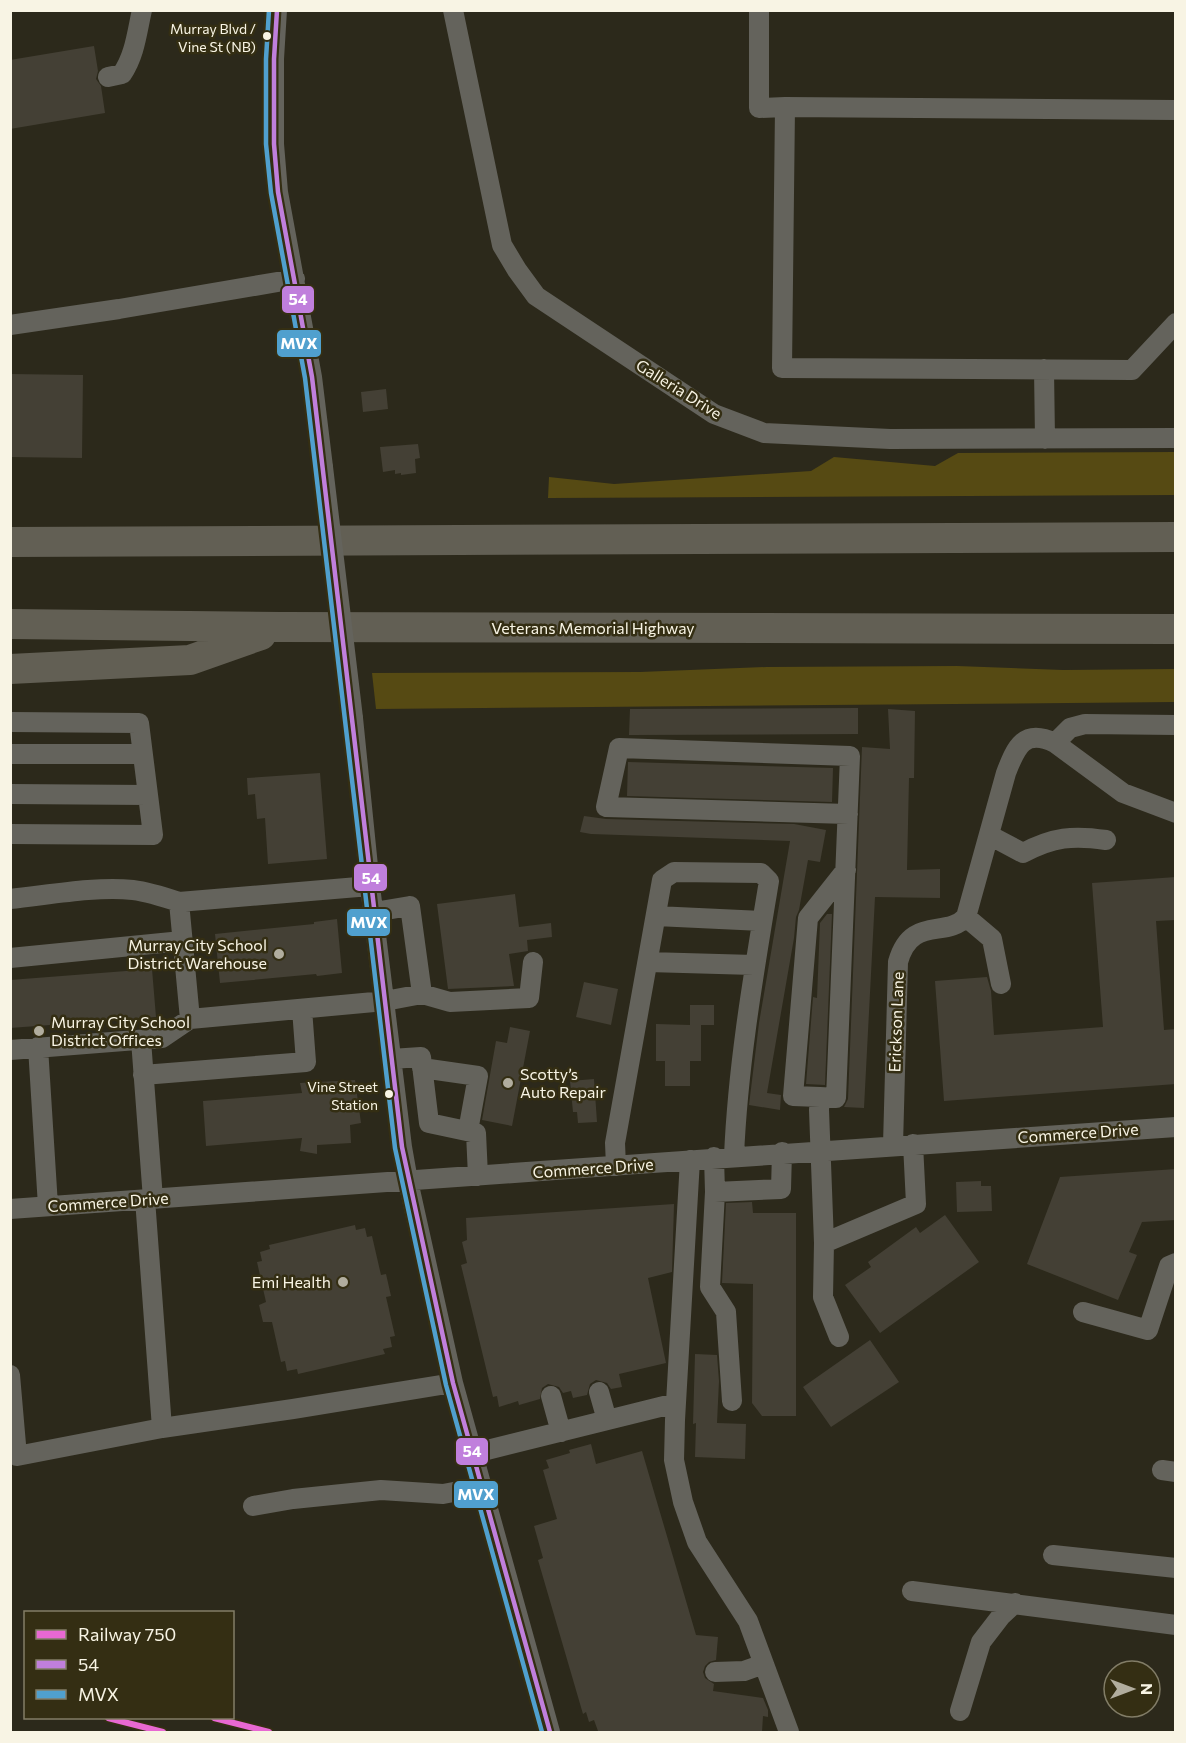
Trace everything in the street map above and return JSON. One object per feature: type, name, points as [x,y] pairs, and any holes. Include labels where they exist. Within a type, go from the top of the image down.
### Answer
[{"type":"highway","points":[[10,542],[1176,537]]},
{"type":"highway","name":"Veterans Memorial Highway","points":[[10,624],[281,627],[1176,629]]},
{"type":"highway","points":[[10,669],[190,660],[281,627]]},
{"type":"street","points":[[108,77],[122,74],[128,65],[133,53],[142,10]]},
{"type":"street","points":[[277,10],[274,59],[274,144],[278,192],[312,376],[402,1147],[453,1383],[480,1487],[550,1732]]},
{"type":"street","name":"Galleria Drive","points":[[453,10],[502,245],[517,270],[536,296],[714,414],[764,433],[890,439],[1176,438]]},
{"type":"street","points":[[759,10],[759,108],[1176,110]]},
{"type":"street","points":[[784,107],[782,369],[1132,370],[1176,323]]},
{"type":"street","points":[[10,325],[295,279]]},
{"type":"street","points":[[1044,369],[1045,439]]},
{"type":"street","points":[[10,722],[139,723],[153,835],[10,834]]},
{"type":"street","points":[[1055,743],[1070,728],[1085,724],[1176,724]]},
{"type":"street","points":[[1001,984],[992,939],[966,917],[1013,753],[1028,738],[1044,738],[1055,743],[1124,794],[1176,813]]},
{"type":"street","points":[[846,870],[808,918],[793,1096],[836,1098],[846,870],[848,814],[850,756],[619,748],[606,807],[848,814]]},
{"type":"street","points":[[10,754],[143,754]]},
{"type":"street","points":[[10,794],[148,795]]},
{"type":"street","points":[[989,835],[1023,853],[1060,838],[1080,836],[1106,840]]},
{"type":"street","points":[[616,1166],[615,1143],[662,880],[674,872],[761,873],[769,881],[754,965],[738,1086],[715,1192],[710,1287],[726,1312],[732,1401]]},
{"type":"street","points":[[10,899],[108,889],[141,892],[179,902],[370,886]]},
{"type":"street","points":[[179,902],[190,1019]]},
{"type":"street","points":[[374,912],[410,906],[422,994]]},
{"type":"street","points":[[656,916],[762,921]]},
{"type":"street","name":"Erickson Lane","points":[[893,1145],[898,962],[902,948],[910,939],[921,933],[961,923],[966,917]]},
{"type":"street","points":[[10,958],[182,941]]},
{"type":"street","points":[[10,1050],[162,1038],[190,1019],[385,1001],[422,994],[450,1002],[529,998],[533,962]]},
{"type":"street","points":[[648,962],[754,965]]},
{"type":"street","points":[[143,1075],[306,1062],[302,1009]]},
{"type":"street","points":[[141,1040],[162,1428]]},
{"type":"street","points":[[38,1047],[48,1206]]},
{"type":"street","points":[[391,1059],[421,1057],[429,1123],[476,1133],[478,1176]]},
{"type":"street","points":[[422,1068],[478,1076],[468,1131]]},
{"type":"street","points":[[820,1097],[824,1243],[823,1297],[839,1337]]},
{"type":"street","name":"Commerce Drive","points":[[10,1209],[782,1152],[1176,1127]]},
{"type":"street","points":[[824,1243],[916,1204],[913,1144]]},
{"type":"street","points":[[715,1192],[781,1189],[782,1152]]},
{"type":"street","points":[[690,1160],[674,1460],[683,1502],[697,1542],[748,1621],[789,1732]]},
{"type":"street","points":[[1083,1312],[1148,1330],[1169,1266],[1176,1263]]},
{"type":"street","points":[[10,1375],[17,1456],[162,1428],[453,1383]]},
{"type":"street","points":[[599,1392],[607,1420]]},
{"type":"street","points":[[551,1396],[561,1432]]},
{"type":"street","points":[[471,1454],[676,1402]]},
{"type":"street","points":[[253,1506],[293,1499],[381,1490],[443,1494],[480,1487]]},
{"type":"street","points":[[1053,1556],[1176,1568]]},
{"type":"street","points":[[912,1591],[1176,1625]]},
{"type":"street","points":[[960,1711],[981,1642],[1001,1616],[1015,1604]]},
{"type":"street","points":[[715,1672],[744,1671],[764,1664]]},
{"type":"shaded area","points":[[1175,452],[1175,495],[548,498],[549,477],[614,484],[811,471],[834,457],[935,466],[958,453]]},
{"type":"shaded area","points":[[957,666],[1063,670],[1175,669],[1175,702],[376,709],[372,673],[640,672],[767,667]]},
{"type":"building","points":[[94,46],[98,71],[96,79],[101,86],[105,113],[10,129],[10,60]]},
{"type":"building","points":[[10,374],[83,375],[82,458],[10,457]]},
{"type":"building","points":[[386,389],[388,409],[363,412],[361,392]]},
{"type":"building","points":[[418,444],[420,458],[415,459],[416,473],[401,475],[401,473],[395,474],[395,470],[383,472],[380,447]]},
{"type":"building","points":[[858,708],[858,734],[629,735],[630,709]]},
{"type":"building","points":[[888,709],[915,711],[914,778],[909,778],[907,870],[940,869],[940,898],[875,897],[864,1108],[844,1107],[848,1099],[862,747],[890,749]]},
{"type":"building","points":[[628,762],[833,768],[832,802],[627,796]]},
{"type":"building","points":[[320,773],[327,859],[268,864],[265,818],[257,819],[255,794],[248,795],[247,778]]},
{"type":"building","points":[[584,816],[606,819],[794,824],[826,830],[820,862],[808,860],[796,917],[767,1093],[781,1095],[780,1110],[749,1105],[759,1023],[790,841],[591,834],[580,832]]},
{"type":"building","points":[[1176,877],[1176,920],[1156,921],[1164,1030],[1176,1029],[1176,1084],[944,1101],[935,981],[987,977],[991,991],[994,1035],[1103,1027],[1092,883]]},
{"type":"building","points":[[515,894],[519,927],[551,923],[552,937],[527,940],[528,951],[509,954],[514,986],[448,989],[437,904]]},
{"type":"building","points":[[827,914],[832,914],[825,1085],[806,1084],[813,997],[817,998],[820,923]]},
{"type":"building","name":"Murray City School District Warehouse","points":[[337,919],[342,973],[220,983],[215,934],[314,924],[314,922]]},
{"type":"building","points":[[152,969],[156,1017],[10,1028],[10,980]]},
{"type":"building","points":[[584,982],[618,989],[611,1025],[576,1017]]},
{"type":"building","points":[[690,1005],[714,1005],[714,1025],[701,1025],[701,1061],[690,1061],[690,1086],[665,1086],[665,1061],[656,1061],[656,1024],[690,1025]]},
{"type":"building","points":[[510,1027],[530,1031],[512,1126],[482,1120],[496,1041],[507,1043]]},
{"type":"building","points":[[594,1079],[597,1122],[578,1123],[577,1112],[573,1112],[570,1081]]},
{"type":"building","points":[[355,1080],[361,1123],[350,1125],[351,1143],[317,1145],[317,1154],[300,1151],[302,1138],[206,1146],[203,1101],[302,1093],[300,1083]]},
{"type":"building","points":[[1176,1169],[1176,1220],[1142,1222],[1129,1252],[1137,1255],[1118,1300],[1027,1264],[1060,1177]]},
{"type":"building","points":[[981,1181],[981,1186],[991,1186],[992,1211],[957,1212],[956,1182]]},
{"type":"building","points":[[752,1202],[753,1213],[796,1213],[796,1416],[762,1416],[752,1403],[753,1284],[722,1283],[726,1203]]},
{"type":"building","points":[[674,1204],[672,1272],[648,1278],[666,1363],[619,1374],[622,1387],[611,1389],[607,1383],[596,1380],[590,1384],[587,1395],[573,1398],[571,1391],[563,1393],[559,1387],[548,1384],[542,1388],[540,1399],[519,1405],[518,1401],[499,1407],[497,1396],[493,1397],[461,1265],[467,1263],[462,1242],[467,1240],[466,1218]]},
{"type":"building","points":[[945,1215],[979,1262],[880,1333],[845,1285],[871,1267],[868,1262],[916,1227],[920,1233]]},
{"type":"building","points":[[355,1225],[356,1230],[365,1228],[367,1237],[372,1236],[381,1275],[386,1274],[391,1296],[386,1297],[395,1336],[390,1337],[392,1347],[383,1349],[385,1354],[298,1374],[297,1369],[287,1371],[285,1361],[281,1362],[272,1322],[263,1322],[259,1305],[266,1302],[257,1262],[262,1261],[260,1252],[270,1249],[269,1245]]},
{"type":"building","points":[[870,1340],[899,1382],[831,1427],[803,1387]]},
{"type":"building","points":[[695,1354],[717,1355],[719,1381],[717,1423],[746,1424],[745,1459],[695,1457],[696,1423],[693,1424]]},
{"type":"building","points":[[591,1444],[596,1464],[642,1451],[696,1635],[718,1637],[716,1660],[705,1666],[703,1672],[705,1678],[714,1684],[713,1691],[763,1698],[768,1717],[763,1716],[762,1732],[598,1731],[594,1720],[589,1722],[586,1712],[583,1714],[538,1560],[543,1558],[534,1526],[557,1519],[543,1470],[549,1468],[546,1460]]},
{"type":"rail line","name":"750","points":[[112,1719],[163,1732]]},
{"type":"rail line","name":"750","points":[[218,1719],[269,1732]]},
{"type":"transit line","name":"MVX","points":[[269,10],[266,59],[266,144],[271,193],[305,378],[395,1148],[446,1385],[542,1732]]},
{"type":"transit line","name":"54","points":[[277,10],[274,59],[274,144],[278,192],[312,377],[402,1147],[453,1383],[550,1732]]},
{"type":"place","name":"Murray Blvd / Vine St (NB)","points":[[267,36]]},
{"type":"place","name":"Murray City School District Warehouse","points":[[279,954]]},
{"type":"place","name":"Murray City School District Offices","points":[[39,1031]]},
{"type":"place","name":"Scotty’s Auto Repair","points":[[508,1083]]},
{"type":"place","name":"Vine Street Station","points":[[389,1094]]},
{"type":"place","name":"Emi Health","points":[[343,1282]]}]
